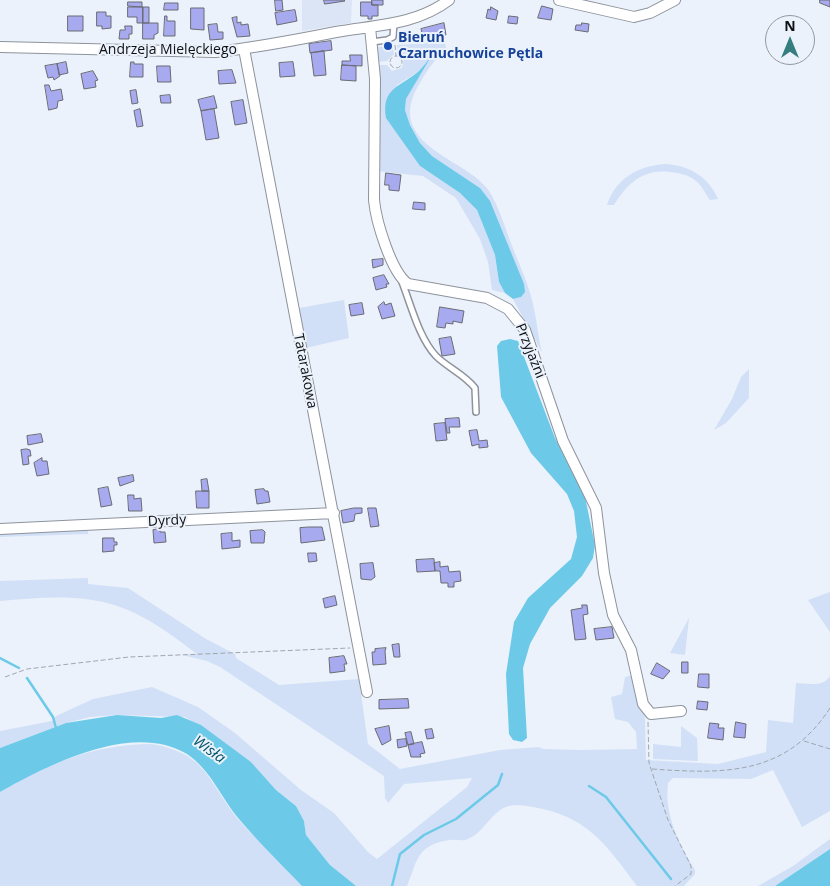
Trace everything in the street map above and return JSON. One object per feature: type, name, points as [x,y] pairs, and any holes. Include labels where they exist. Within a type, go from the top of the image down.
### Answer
[{"type":"street","name":"Andrzeja Mielęckiego","points":[[0,47],[216,52],[244,49],[394,23],[431,12],[449,0]]},
{"type":"street","points":[[559,0],[634,17],[650,13],[675,0]]},
{"type":"street","points":[[370,27],[375,79],[375,208],[379,225],[401,279]]},
{"type":"street","name":"Tatarakowa","points":[[244,49],[334,513],[366,692]]},
{"type":"street","name":"Przyjaźni","points":[[401,279],[415,286],[487,298],[508,309],[520,322],[535,357],[563,441],[596,508],[610,602],[616,623],[631,650],[647,712]]},
{"type":"street","name":"Dyrdy","points":[[0,529],[334,513]]},
{"type":"street","points":[[647,712],[651,714],[681,711]]},
{"type":"lane","points":[[372,42],[387,40],[393,37],[394,23]]},
{"type":"lane","points":[[401,279],[412,311],[431,349],[442,361],[461,374],[475,388],[476,412]]},
{"type":"path","points":[[393,37],[396,56],[402,63],[398,68],[394,68],[390,62],[392,57],[396,56]]},
{"type":"path","points":[[5,677],[27,669],[129,657],[359,647]]},
{"type":"path","points":[[652,769],[723,772],[772,759],[803,741],[830,708]]},
{"type":"path","points":[[647,712],[652,769],[668,820],[690,866],[690,874],[675,886]]},
{"type":"path","points":[[803,741],[830,749]]},
{"type":"shaded area","points":[[302,0],[352,0],[351,23],[302,31]]},
{"type":"shaded area","points":[[445,42],[446,49],[430,67],[417,88],[410,108],[412,125],[421,139],[481,182],[491,194],[501,215],[529,291],[542,353],[513,299],[521,297],[480,188],[432,156],[420,143],[410,125],[405,110],[406,99],[430,58],[419,71],[397,85],[420,166],[460,193],[477,210],[495,255],[499,282],[505,293],[492,290],[488,262],[480,239],[456,198],[423,176],[376,171],[377,65],[387,65],[392,71],[402,68],[404,58],[398,54],[397,45]]},
{"type":"shaded area","points":[[384,46],[385,50],[393,49],[394,54],[387,61],[376,62],[375,48]]},
{"type":"shaded area","points":[[271,160],[299,308],[344,300],[349,338],[306,348],[338,509],[335,509],[269,166]]},
{"type":"shaded area","points":[[665,164],[682,167],[697,174],[709,184],[718,199],[710,200],[700,185],[690,177],[677,173],[660,172],[644,175],[637,179],[625,190],[614,205],[607,205],[616,187],[629,175],[646,167]]},
{"type":"shaded area","points":[[261,167],[270,199],[329,500],[327,510]]},
{"type":"shaded area","points":[[749,369],[749,398],[726,423],[714,430],[732,399],[741,377]]},
{"type":"shaded area","points":[[88,529],[88,534],[0,537],[0,533]]},
{"type":"shaded area","points":[[88,578],[88,584],[128,588],[206,639],[235,654],[236,658],[279,685],[359,679],[368,744],[400,769],[500,750],[538,747],[544,749],[580,750],[637,749],[636,732],[628,722],[615,719],[611,697],[622,694],[625,677],[633,675],[645,718],[646,760],[718,764],[766,752],[768,720],[793,723],[796,683],[819,683],[827,680],[830,676],[830,811],[802,827],[773,770],[751,779],[673,778],[668,783],[668,806],[678,839],[695,870],[695,874],[684,886],[637,886],[608,848],[586,828],[560,814],[517,805],[509,806],[497,812],[479,832],[468,839],[439,842],[424,850],[416,861],[407,886],[356,886],[330,865],[306,835],[304,821],[296,806],[276,790],[251,762],[185,717],[117,715],[90,717],[66,723],[0,748],[0,731],[52,721],[56,716],[93,699],[152,687],[198,707],[235,733],[301,790],[334,813],[368,852],[377,859],[467,787],[472,778],[404,784],[388,803],[385,798],[384,776],[220,667],[207,661],[182,655],[197,654],[143,617],[107,603],[81,598],[0,601],[0,581]]},
{"type":"shaded area","points":[[830,592],[830,632],[808,600]]},
{"type":"shaded area","points":[[689,618],[685,655],[670,653]]},
{"type":"shaded area","points":[[681,726],[697,738],[698,761],[653,759],[653,744],[681,747]]},
{"type":"shaded area","points":[[152,744],[171,749],[196,762],[212,781],[238,819],[302,886],[0,886],[0,792],[38,772],[73,757],[110,748]]},
{"type":"shaded area","points":[[830,839],[830,849],[775,886],[758,886],[793,866]]},
{"type":"water","points":[[432,55],[406,99],[405,110],[410,125],[420,143],[432,156],[480,188],[490,201],[524,284],[525,292],[521,297],[513,299],[505,293],[499,282],[495,255],[477,210],[460,193],[420,166],[386,118],[385,108],[389,94],[419,71]]},
{"type":"water","points":[[510,339],[518,341],[555,438],[585,497],[595,545],[593,558],[582,576],[550,608],[530,644],[523,668],[527,738],[522,742],[513,740],[509,734],[506,674],[514,622],[528,598],[571,559],[577,537],[574,511],[567,494],[531,453],[501,397],[497,346],[501,341]]},
{"type":"water","name":"Wisła","points":[[117,715],[161,718],[177,715],[201,725],[251,762],[276,790],[296,806],[304,821],[306,835],[330,865],[356,886],[302,886],[239,819],[203,768],[187,754],[165,745],[142,742],[117,744],[91,751],[66,759],[0,792],[0,748],[66,723]]},
{"type":"water","points":[[830,849],[830,886],[775,886]]},
{"type":"building","points":[[275,0],[282,0],[283,10],[276,11]]},
{"type":"building","points":[[324,0],[344,0],[345,1],[325,4]]},
{"type":"building","points":[[372,0],[383,0],[383,5],[372,5]]},
{"type":"building","points":[[820,0],[830,0],[830,7],[820,3]]},
{"type":"building","points":[[128,2],[142,2],[142,7],[128,6]]},
{"type":"building","points":[[361,2],[372,2],[372,5],[378,5],[378,16],[372,16],[372,19],[368,19],[368,16],[361,16]]},
{"type":"building","points":[[165,3],[178,3],[178,10],[164,10]]},
{"type":"building","points":[[542,6],[553,9],[551,20],[538,18]]},
{"type":"building","points":[[128,7],[143,7],[143,23],[137,23],[137,17],[128,17]]},
{"type":"building","points":[[143,7],[149,7],[149,23],[143,23]]},
{"type":"building","points":[[491,7],[498,11],[496,20],[486,18],[488,9],[490,10]]},
{"type":"building","points":[[191,8],[204,8],[204,30],[191,29]]},
{"type":"building","points":[[295,10],[297,21],[277,25],[275,13]]},
{"type":"building","points":[[97,12],[106,12],[106,16],[111,16],[111,28],[102,29],[102,26],[97,26]]},
{"type":"building","points":[[68,16],[83,16],[83,31],[68,31]]},
{"type":"building","points":[[165,16],[167,16],[167,21],[175,21],[175,36],[164,36]]},
{"type":"building","points":[[509,16],[518,17],[517,24],[508,23]]},
{"type":"building","points":[[237,17],[237,23],[241,22],[241,25],[248,24],[250,36],[237,37],[232,18]]},
{"type":"building","points":[[143,23],[158,23],[158,33],[154,35],[154,39],[143,39]]},
{"type":"building","points":[[444,23],[446,35],[441,36],[440,33],[423,37],[421,29]]},
{"type":"building","points":[[582,23],[589,24],[588,32],[575,30],[576,25],[581,25]]},
{"type":"building","points":[[217,24],[218,32],[223,32],[223,39],[210,40],[208,25]]},
{"type":"building","points":[[125,26],[132,26],[132,34],[129,34],[129,39],[119,39],[120,30],[125,30]]},
{"type":"building","points":[[331,41],[332,50],[310,53],[309,44]]},
{"type":"building","points":[[324,51],[326,75],[314,76],[311,53]]},
{"type":"building","points":[[350,55],[362,55],[362,66],[342,65],[342,61],[350,61]]},
{"type":"building","points":[[66,62],[68,73],[59,75],[57,64]]},
{"type":"building","points":[[131,62],[143,64],[143,77],[130,77]]},
{"type":"building","points":[[293,62],[295,76],[280,77],[279,63]]},
{"type":"building","points":[[57,64],[60,76],[54,80],[53,77],[48,78],[45,66]]},
{"type":"building","points":[[342,65],[356,66],[356,81],[341,80]]},
{"type":"building","points":[[157,66],[170,66],[171,82],[158,82]]},
{"type":"building","points":[[232,70],[236,83],[219,84],[218,71]]},
{"type":"building","points":[[93,71],[98,80],[95,81],[96,87],[84,89],[81,74]]},
{"type":"building","points":[[45,85],[49,85],[51,91],[61,89],[63,100],[58,101],[57,108],[49,110]]},
{"type":"building","points":[[136,90],[138,103],[132,104],[130,91]]},
{"type":"building","points":[[170,95],[171,103],[161,103],[160,96]]},
{"type":"building","points":[[214,96],[217,108],[201,111],[198,100]]},
{"type":"building","points":[[243,100],[247,123],[235,125],[231,102]]},
{"type":"building","points":[[140,109],[143,126],[137,127],[134,111]]},
{"type":"building","points":[[214,109],[219,138],[206,140],[201,111]]},
{"type":"building","points":[[386,173],[401,175],[399,191],[389,190],[389,185],[385,185]]},
{"type":"building","points":[[414,202],[425,203],[425,210],[413,209]]},
{"type":"building","points":[[383,259],[383,265],[373,268],[372,260]]},
{"type":"building","points":[[384,275],[389,284],[386,284],[387,287],[376,290],[373,278]]},
{"type":"building","points":[[384,302],[385,305],[391,303],[395,316],[382,319],[378,307]]},
{"type":"building","points":[[362,303],[364,314],[351,316],[349,305]]},
{"type":"building","points":[[440,307],[464,311],[462,323],[453,321],[453,324],[446,323],[445,328],[437,327]]},
{"type":"building","points":[[451,337],[455,354],[442,356],[439,339]]},
{"type":"building","points":[[459,418],[460,427],[449,427],[450,433],[447,433],[445,419]]},
{"type":"building","points":[[445,423],[447,440],[436,441],[434,424]]},
{"type":"building","points":[[477,430],[479,441],[487,440],[488,447],[479,448],[479,444],[472,446],[469,431]]},
{"type":"building","points":[[41,434],[43,442],[28,445],[27,436]]},
{"type":"building","points":[[21,450],[30,450],[31,456],[28,456],[29,464],[23,465]]},
{"type":"building","points":[[42,458],[42,461],[47,461],[49,474],[37,476],[34,463]]},
{"type":"building","points":[[133,475],[134,481],[120,486],[118,478]]},
{"type":"building","points":[[207,479],[209,491],[202,491],[201,480]]},
{"type":"building","points":[[108,487],[112,505],[101,507],[98,489]]},
{"type":"building","points":[[264,489],[268,491],[270,502],[257,504],[255,490]]},
{"type":"building","points":[[196,491],[209,491],[209,508],[197,508]]},
{"type":"building","points":[[128,495],[134,495],[134,499],[141,498],[142,511],[129,511]]},
{"type":"building","points":[[362,508],[362,513],[355,514],[354,521],[343,523],[341,511]]},
{"type":"building","points":[[368,508],[376,508],[379,526],[371,527]]},
{"type":"building","points":[[322,527],[325,540],[301,543],[300,528]]},
{"type":"building","points":[[160,529],[160,532],[165,532],[166,542],[154,543],[153,530]]},
{"type":"building","points":[[263,530],[265,532],[264,543],[251,543],[250,531]]},
{"type":"building","points":[[232,533],[232,541],[240,540],[240,547],[222,549],[221,534]]},
{"type":"building","points":[[103,538],[114,538],[114,542],[117,542],[117,545],[114,545],[114,551],[103,552]]},
{"type":"building","points":[[308,553],[316,553],[317,561],[309,562]]},
{"type":"building","points":[[434,559],[435,571],[417,572],[416,560]]},
{"type":"building","points":[[440,562],[440,567],[448,566],[449,572],[460,571],[461,581],[454,582],[454,587],[448,587],[448,583],[441,583],[440,571],[435,571],[434,563]]},
{"type":"building","points":[[373,563],[375,577],[371,580],[361,579],[360,564]]},
{"type":"building","points":[[335,596],[337,605],[325,608],[323,599]]},
{"type":"building","points":[[582,605],[587,605],[588,614],[583,615],[586,639],[575,640],[571,610],[582,608]]},
{"type":"building","points":[[612,627],[614,638],[596,640],[594,629]]},
{"type":"building","points":[[399,644],[400,657],[394,657],[392,645]]},
{"type":"building","points":[[386,648],[386,664],[373,665],[372,652],[375,652],[375,649]]},
{"type":"building","points":[[344,656],[347,664],[344,664],[345,671],[330,673],[329,658]]},
{"type":"building","points":[[682,662],[688,662],[688,673],[682,673]]},
{"type":"building","points":[[657,663],[670,671],[663,679],[651,674]]},
{"type":"building","points":[[699,674],[709,674],[709,688],[698,687]]},
{"type":"building","points":[[408,699],[409,708],[379,709],[379,700]]},
{"type":"building","points":[[698,701],[708,702],[707,710],[697,709]]},
{"type":"building","points":[[736,722],[746,724],[745,738],[734,737]]},
{"type":"building","points":[[710,723],[719,724],[718,728],[724,728],[723,740],[708,738]]},
{"type":"building","points":[[389,726],[391,740],[382,745],[375,729]]},
{"type":"building","points":[[432,729],[434,738],[427,739],[425,730]]},
{"type":"building","points":[[411,732],[414,744],[408,745],[405,733]]},
{"type":"building","points":[[406,739],[407,746],[398,748],[397,740]]},
{"type":"building","points":[[422,742],[425,753],[420,754],[421,757],[411,757],[408,745]]},
{"type":"waterway","points":[[0,658],[19,668]]},
{"type":"waterway","points":[[27,678],[53,717],[56,728]]},
{"type":"waterway","points":[[392,886],[400,854],[424,835],[456,819],[498,785],[502,774]]},
{"type":"waterway","points":[[589,786],[606,797],[671,879]]},
{"type":"place","name":"Bieruń Czarnuchowice Pętla","points":[[388,46]]}]
